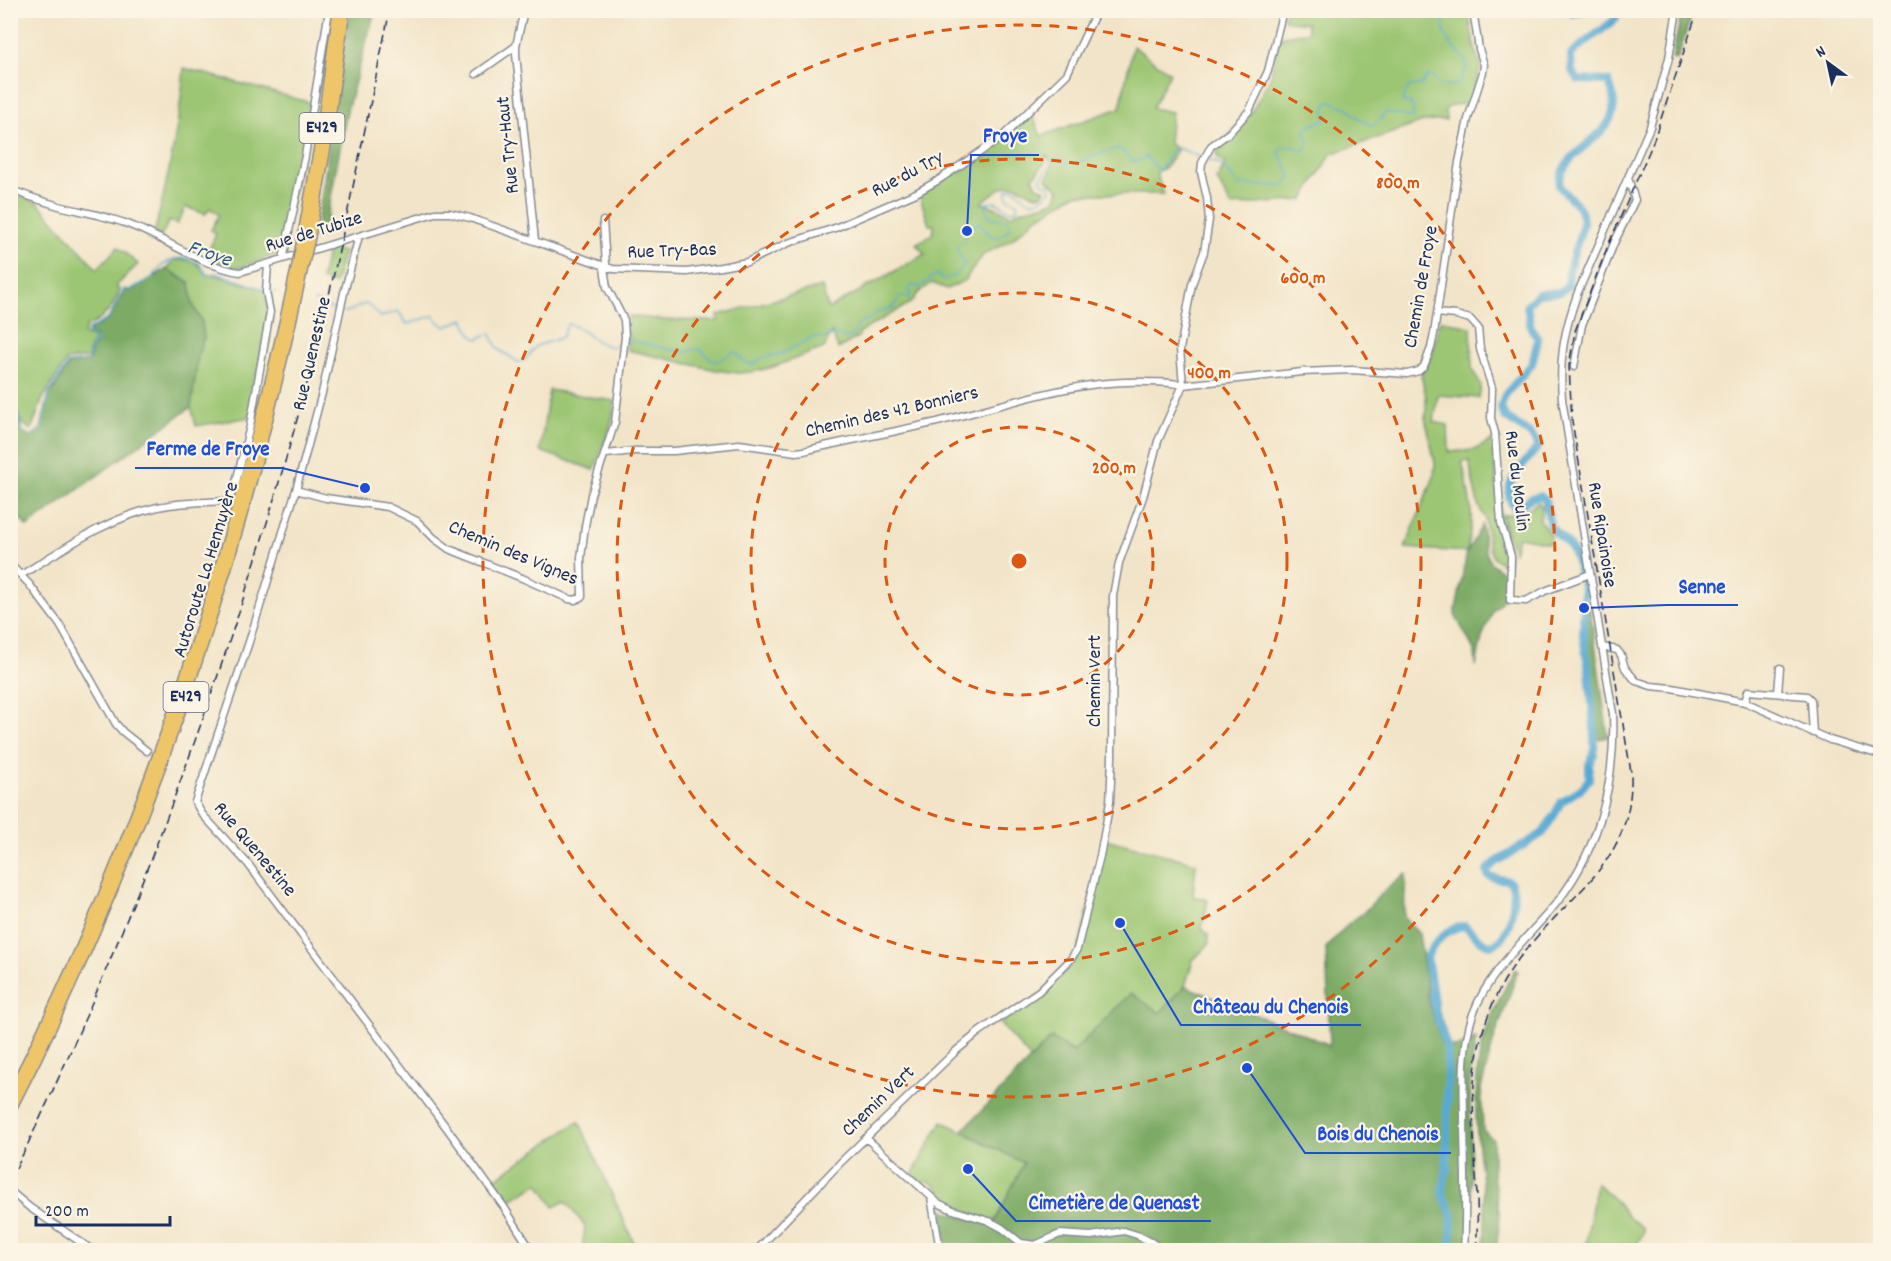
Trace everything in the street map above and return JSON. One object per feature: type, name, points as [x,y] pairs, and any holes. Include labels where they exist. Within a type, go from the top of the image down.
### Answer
[{"type":"highway","name":"Autoroute La Hennuyère","points":[[305,243],[338,10]]},
{"type":"highway","name":"Autoroute La Hennuyère","points":[[10,1111],[65,998],[106,906],[142,818],[203,648],[250,492],[285,355],[305,243],[326,147],[345,10]]},
{"type":"highway","name":"Autoroute La Hennuyère","points":[[10,1096],[59,995],[100,902],[136,814],[173,713],[200,634],[240,500],[301,264]]},
{"type":"street","points":[[283,259],[305,156],[329,10]]},
{"type":"street","name":"Rue Try-Haut","points":[[524,10],[516,46],[535,241]]},
{"type":"street","name":"Rue du Try","points":[[807,237],[836,228],[916,193],[1001,138],[1067,74],[1097,10]]},
{"type":"street","name":"Chemin Vert","points":[[757,1251],[828,1175],[968,1040],[1040,991],[1071,959],[1077,949],[1100,856],[1110,802],[1115,579],[1122,551],[1148,481],[1158,441],[1183,385],[1180,349],[1192,284],[1203,252],[1209,220],[1201,172],[1203,160],[1211,146],[1229,133],[1249,111],[1268,71],[1283,10]]},
{"type":"street","name":"Chemin de Froye","points":[[1183,385],[1302,372],[1352,370],[1407,374],[1414,373],[1424,366],[1428,358],[1437,314],[1459,162],[1484,65],[1473,10]]},
{"type":"street","name":"Rue Ripainoise","points":[[1464,1251],[1463,1071],[1466,1044],[1474,1012],[1491,979],[1564,893],[1584,859],[1600,821],[1610,780],[1614,734],[1612,714],[1588,575],[1562,399],[1560,362],[1569,318],[1650,127],[1669,58],[1677,10]]},
{"type":"street","name":"Rue Try-Haut","points":[[476,74],[516,46]]},
{"type":"street","points":[[1574,367],[1582,325],[1614,243],[1635,200],[1628,178]]},
{"type":"street","name":"Rue de Tubize","points":[[10,189],[37,200],[110,217],[205,260],[240,272],[424,215]]},
{"type":"street","name":"Rue Try-Bas","points":[[424,215],[450,213],[535,241],[604,268],[631,271],[678,272],[747,262],[807,237]]},
{"type":"street","name":"Rue Try-Bas","points":[[603,221],[606,264],[604,268],[608,286],[626,326],[617,410],[606,454]]},
{"type":"street","name":"Rue Quenestine","points":[[359,236],[322,393],[296,490],[249,642],[196,797],[196,804],[255,874],[493,1190],[531,1251]]},
{"type":"street","points":[[21,575],[85,535],[142,511],[176,504],[228,501],[235,486],[252,415],[270,312],[266,290],[268,265]]},
{"type":"street","name":"Rue du Moulin","points":[[1437,314],[1456,315],[1470,319],[1476,323],[1478,328],[1480,349],[1492,388],[1491,418],[1495,433],[1501,524],[1511,556],[1510,600],[1526,601],[1545,591],[1588,575]]},
{"type":"street","name":"Chemin des 42 Bonniers","points":[[606,454],[674,451],[739,444],[796,452],[934,423],[1015,400],[1074,387],[1126,381],[1183,385]]},
{"type":"street","name":"Chemin des Vignes","points":[[296,490],[326,498],[388,507],[417,521],[449,549],[575,600],[582,597],[581,558],[585,526],[591,495],[606,454]]},
{"type":"street","points":[[10,564],[69,638],[116,724],[147,751]]},
{"type":"street","points":[[1602,646],[1617,650],[1625,668],[1636,681],[1651,686],[1745,702],[1813,733],[1881,755]]},
{"type":"street","points":[[1778,693],[1780,668]]},
{"type":"street","points":[[1745,702],[1748,691],[1810,698],[1813,733]]},
{"type":"street","points":[[866,1138],[945,1208],[989,1221],[1021,1243],[1035,1245],[1060,1234],[1091,1236],[1124,1231],[1145,1239],[1162,1251]]},
{"type":"street","points":[[10,1191],[92,1251]]},
{"type":"street","points":[[931,1197],[940,1251]]},
{"type":"green space","points":[[350,11],[375,11],[347,110],[324,235],[315,238]]},
{"type":"green space","points":[[1286,11],[1468,11],[1476,54],[1481,65],[1469,104],[1451,105],[1445,110],[1446,120],[1423,122],[1331,154],[1303,200],[1231,206],[1217,180],[1225,164],[1217,157],[1217,148],[1252,111],[1271,76],[1279,37],[1308,32],[1307,23],[1283,20]]},
{"type":"green space","points":[[1682,11],[1693,11],[1677,60],[1672,59]]},
{"type":"green space","points":[[1133,46],[1170,73],[1152,108],[1172,112],[1169,142],[1177,150],[1166,167],[1156,173],[1164,194],[1075,194],[1035,219],[1011,240],[983,255],[964,281],[947,289],[932,283],[918,293],[912,302],[860,332],[858,337],[838,349],[832,332],[824,348],[773,367],[738,373],[627,350],[628,316],[666,320],[718,321],[718,315],[822,287],[828,309],[925,254],[916,244],[933,234],[934,225],[929,225],[919,194],[978,157],[1032,114],[1041,136],[1120,108]],"holes":[[[1046,154],[1053,165],[1047,179],[1059,190],[1055,200],[1011,215],[981,203],[999,189],[1009,185],[1014,185],[1032,194],[1042,195],[1045,190],[1036,185],[1033,177],[1045,163]]]},
{"type":"green space","points":[[184,68],[312,103],[280,253],[242,267],[228,267],[205,259],[216,234],[211,230],[219,215],[210,208],[205,214],[186,207],[177,224],[169,221],[161,237],[154,234],[173,151]]},
{"type":"green space","points":[[10,191],[38,203],[97,269],[118,247],[138,264],[116,286],[120,290],[115,302],[107,312],[98,321],[86,327],[84,334],[94,338],[95,341],[90,347],[88,358],[67,360],[43,398],[31,430],[22,423],[17,411],[11,410]]},
{"type":"green space","points":[[328,248],[344,252],[335,284],[321,280]]},
{"type":"green space","points":[[175,260],[194,262],[207,275],[216,275],[265,290],[268,313],[250,417],[196,426],[191,407],[198,354],[204,338],[202,322],[192,303],[190,283],[167,269]]},
{"type":"green space","points":[[167,269],[190,283],[192,303],[202,322],[204,337],[198,354],[191,407],[27,527],[11,508],[11,412],[15,411],[20,421],[21,431],[31,436],[41,429],[49,393],[69,364],[89,361],[92,349],[98,342],[95,336],[88,334],[88,331],[108,320],[125,290],[130,291]]},
{"type":"green space","points":[[1440,320],[1471,327],[1472,368],[1481,386],[1479,398],[1438,395],[1434,422],[1448,425],[1449,452],[1474,450],[1493,440],[1497,491],[1509,557],[1508,564],[1502,564],[1493,557],[1489,548],[1485,519],[1478,504],[1470,461],[1462,462],[1471,510],[1467,552],[1405,548],[1434,477],[1435,463],[1425,417],[1426,397],[1421,375],[1431,358]]},
{"type":"green space","points":[[549,390],[615,401],[612,422],[594,470],[540,451]]},
{"type":"green space","points":[[1538,502],[1542,507],[1540,520],[1551,537],[1549,543],[1518,537],[1514,552],[1503,515],[1522,513]]},
{"type":"green space","points":[[1482,525],[1485,550],[1491,563],[1507,575],[1505,597],[1493,611],[1482,637],[1476,666],[1475,652],[1455,615],[1467,552]]},
{"type":"green space","points":[[1589,601],[1608,737],[1594,740],[1584,637]]},
{"type":"green space","points":[[1105,839],[1196,863],[1193,896],[1208,900],[1202,929],[1208,934],[1209,944],[1193,960],[1185,986],[1160,1013],[1131,993],[1073,1052],[1051,1038],[1031,1059],[999,1023],[1052,985],[1077,956]]},
{"type":"green space","points":[[1406,874],[1404,917],[1419,934],[1430,1006],[1442,1044],[1456,1047],[1476,1038],[1470,1077],[1471,1200],[1468,1250],[947,1250],[942,1208],[947,1212],[993,1225],[1024,1163],[962,1131],[1051,1038],[1073,1052],[1131,993],[1160,1013],[1185,986],[1330,1045],[1326,948],[1349,923]]},
{"type":"green space","points":[[1515,969],[1518,971],[1494,1039],[1481,1088],[1483,1130],[1493,1139],[1493,1175],[1500,1217],[1496,1250],[1483,1250],[1485,1208],[1476,1114],[1478,1067],[1488,1026]]},
{"type":"green space","points":[[579,1121],[637,1250],[582,1250],[585,1226],[565,1201],[554,1207],[539,1183],[506,1203],[492,1181]]},
{"type":"green space","points":[[942,1121],[1024,1163],[996,1221],[949,1207],[939,1198],[940,1192],[937,1187],[926,1181],[923,1184],[912,1175]]},
{"type":"green space","points":[[1596,1183],[1618,1203],[1628,1217],[1642,1227],[1644,1232],[1633,1250],[1585,1250]]},
{"type":"waterway","name":"Froye","points":[[1207,160],[1220,164],[1239,185],[1283,186],[1291,176],[1279,152],[1281,148],[1292,146],[1303,151],[1309,141],[1304,129],[1325,119],[1325,108],[1330,101],[1348,108],[1372,126],[1386,112],[1414,118],[1412,104],[1402,101],[1409,86],[1421,85],[1427,76],[1433,78],[1441,86],[1459,84],[1467,67],[1465,58],[1450,44],[1444,32],[1443,10]]},
{"type":"waterway","points":[[1570,10],[1572,14],[1593,10]]},
{"type":"waterway","points":[[1451,1250],[1452,1214],[1442,1193],[1447,1169],[1447,1048],[1435,1009],[1427,956],[1442,936],[1459,927],[1465,926],[1478,939],[1487,944],[1494,944],[1501,939],[1513,908],[1513,888],[1508,881],[1490,877],[1487,870],[1543,833],[1561,802],[1582,788],[1589,779],[1589,764],[1594,754],[1589,670],[1583,637],[1584,587],[1574,553],[1550,525],[1545,499],[1540,496],[1531,498],[1516,510],[1510,501],[1509,492],[1515,475],[1539,445],[1530,434],[1505,417],[1501,407],[1505,395],[1532,364],[1538,339],[1531,328],[1527,305],[1538,294],[1560,292],[1568,286],[1569,270],[1583,224],[1579,207],[1559,186],[1562,171],[1571,159],[1605,128],[1612,115],[1614,100],[1608,81],[1578,80],[1572,71],[1571,55],[1616,18],[1616,10]]},
{"type":"waterway","name":"Froye","points":[[626,339],[665,349],[688,352],[692,349],[701,349],[709,358],[717,361],[734,351],[746,363],[753,365],[761,358],[781,354],[813,337],[838,335],[847,338],[854,334],[862,321],[870,319],[878,312],[894,307],[900,296],[909,298],[911,292],[907,289],[912,285],[919,287],[937,274],[942,280],[958,272],[965,264],[957,251],[957,244],[964,242],[967,231],[978,222],[991,236],[998,238],[1010,228],[1008,220],[989,217],[986,203],[995,202],[1011,211],[1017,209],[1017,203],[1007,197],[1007,190],[1012,188],[1028,200],[1035,201],[1043,198],[1051,190],[1049,185],[1041,182],[1041,177],[1057,158],[1070,165],[1119,149],[1133,161],[1139,161],[1145,156],[1158,169],[1162,167],[1173,149],[1178,148],[1202,158]]},
{"type":"waterway","name":"Froye","points":[[10,411],[15,411],[21,421],[21,431],[31,436],[41,429],[49,393],[68,363],[88,361],[91,348],[98,341],[94,336],[88,335],[88,330],[108,319],[124,289],[130,290],[152,278],[163,265],[174,259],[185,258],[199,263],[207,275],[216,273],[264,289]]},
{"type":"waterway","name":"Froye","points":[[268,290],[276,292]]},
{"type":"waterway","name":"Froye","points":[[314,301],[337,311]]},
{"type":"waterway","name":"Froye","points":[[344,312],[367,304],[381,317],[398,311],[407,324],[433,316],[445,327],[464,319],[471,334],[477,339],[490,333],[498,349],[518,362],[525,360],[536,346],[561,338],[568,324],[607,346],[614,347],[622,340]]},
{"type":"railway","points":[[10,1181],[55,1086],[137,893],[175,796],[243,598],[316,350],[339,253],[390,10]]},
{"type":"railway","points":[[1476,1250],[1477,1191],[1473,1103],[1479,1045],[1488,1016],[1500,988],[1516,962],[1600,870],[1623,828],[1629,802],[1631,772],[1572,421],[1569,366],[1575,331],[1607,248],[1652,145],[1698,10]]},
{"type":"place","name":"Froye","points":[[967,231]]},
{"type":"place","name":"Ferme de Froye","points":[[365,488]]},
{"type":"place","name":"Senne","points":[[1584,608]]},
{"type":"place","name":"Château du Chenois","points":[[1120,923]]},
{"type":"place","name":"Bois du Chenois","points":[[1247,1068]]},
{"type":"place","name":"Cimetière de Quenast","points":[[968,1169]]}]
